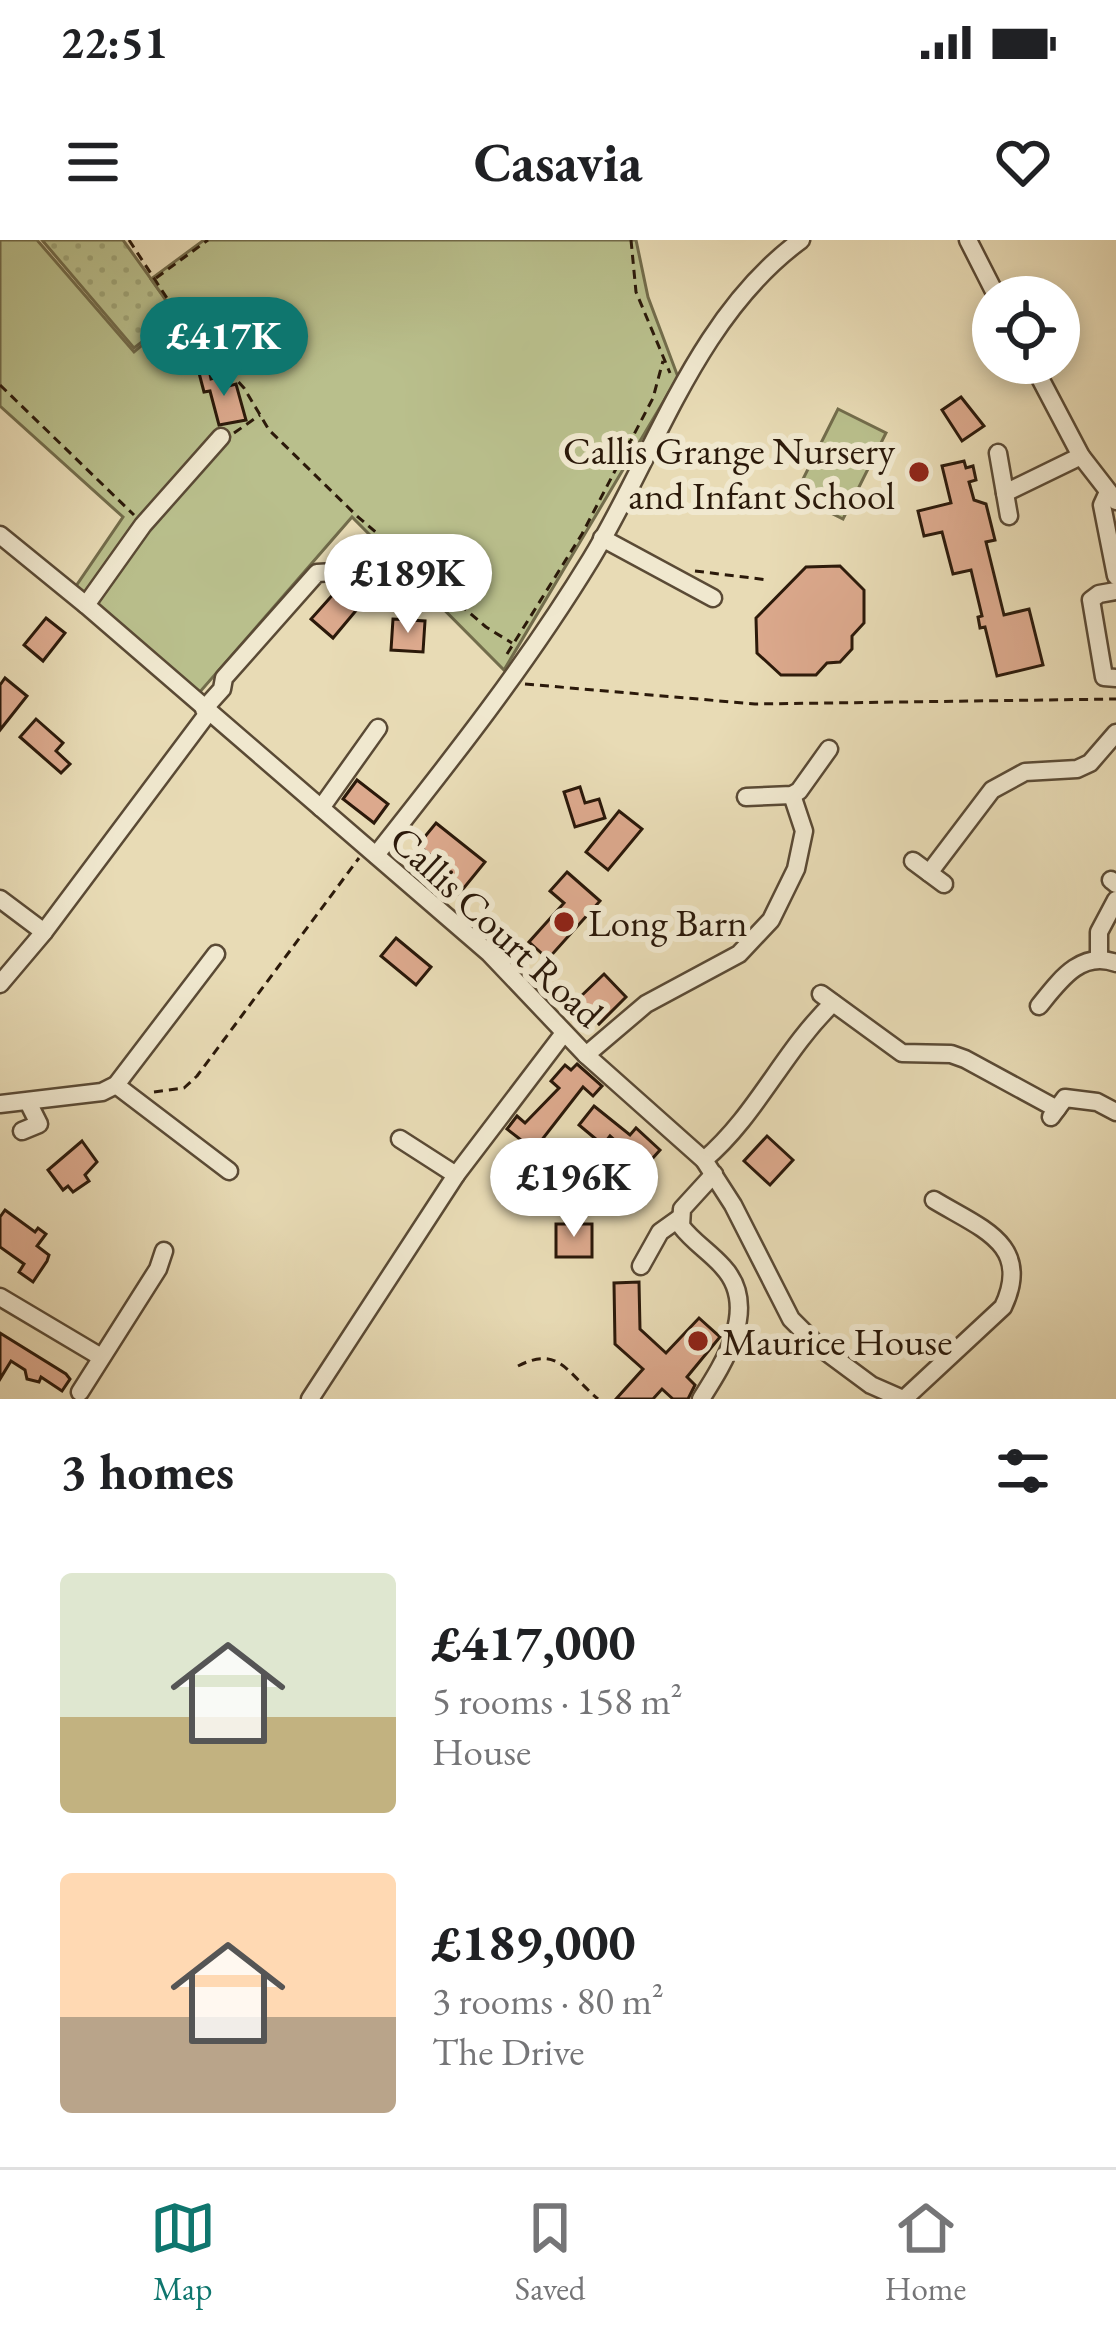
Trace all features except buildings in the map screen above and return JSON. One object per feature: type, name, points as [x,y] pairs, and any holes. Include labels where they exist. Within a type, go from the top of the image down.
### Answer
[{"type":"street","points":[[371,851],[512,682],[602,538],[680,390],[736,304],[778,247],[801,240]]},
{"type":"street","points":[[968,240],[987,276]]},
{"type":"street","points":[[1043,384],[1081,455],[1112,496],[1102,505],[1116,576]]},
{"type":"street","points":[[86,605],[143,525],[221,437]]},
{"type":"street","points":[[998,453],[1010,516]]},
{"type":"street","points":[[1005,493],[1081,455]]},
{"type":"street","name":"Callis Court Road","points":[[0,535],[206,711],[264,748],[321,808],[489,953],[564,1034],[709,1167],[791,1319],[817,1346],[871,1385],[903,1399]]},
{"type":"street","points":[[602,538],[713,598]]},
{"type":"street","points":[[0,984],[44,932],[206,711],[224,678],[317,573],[335,572],[364,596]]},
{"type":"street","points":[[1116,591],[1091,600],[1104,677],[1116,678]]},
{"type":"street","points":[[321,808],[378,728]]},
{"type":"street","points":[[928,873],[992,790],[1025,772],[1076,769],[1090,763],[1116,733]]},
{"type":"street","points":[[746,799],[792,795],[821,754]]},
{"type":"street","points":[[586,1055],[646,1004],[739,954],[771,920],[796,869],[804,831],[792,795]]},
{"type":"street","points":[[0,899],[44,932]]},
{"type":"street","points":[[1041,996],[1071,969],[1108,960],[1099,932],[1116,901]]},
{"type":"street","points":[[122,1091],[216,954]]},
{"type":"street","points":[[641,1266],[660,1232],[681,1217],[709,1167],[827,999],[902,1053],[951,1054],[1058,1108],[1097,1102],[1116,1112]]},
{"type":"street","points":[[310,1399],[456,1175],[564,1034]]},
{"type":"street","points":[[0,1104],[122,1091],[229,1172]]},
{"type":"street","points":[[22,1131],[39,1124],[28,1102]]},
{"type":"street","points":[[398,1138],[456,1175]]},
{"type":"street","points":[[903,1399],[1003,1307],[1012,1289],[1014,1269],[1001,1243],[934,1200]]},
{"type":"street","points":[[681,1217],[686,1233],[726,1270],[736,1291],[734,1342],[700,1399]]},
{"type":"street","points":[[80,1392],[158,1269],[164,1251]]},
{"type":"street","points":[[0,1297],[100,1357]]},
{"type":"path","points":[[129,240],[180,318],[244,388],[269,430],[357,516],[486,627],[512,643],[583,534],[653,398],[664,361]]},
{"type":"path","points":[[155,279],[208,240]]},
{"type":"path","points":[[631,240],[636,292],[680,390]]},
{"type":"path","points":[[0,385],[143,525]]},
{"type":"path","points":[[221,437],[262,414]]},
{"type":"path","points":[[698,572],[768,580]]},
{"type":"path","points":[[512,682],[755,704],[1116,699]]},
{"type":"path","points":[[122,1091],[184,1088],[197,1076],[371,851]]},
{"type":"path","points":[[518,1366],[548,1356],[598,1399]]},
{"type":"green space","points":[[0,240],[37,240],[134,352],[177,316],[151,279],[204,240],[636,240],[648,297],[678,377],[504,670],[352,517],[199,693],[74,589],[123,517],[0,406]]},
{"type":"green space","points":[[42,240],[123,240],[177,315],[134,348]]},
{"type":"green space","points":[[838,409],[886,433],[843,519],[795,495]]},
{"type":"place","name":"Callis Grange Nursery and Infant School","points":[[919,472]]},
{"type":"place","name":"Long Barn","points":[[564,922]]},
{"type":"place","name":"Maurice House","points":[[698,1341]]}]
